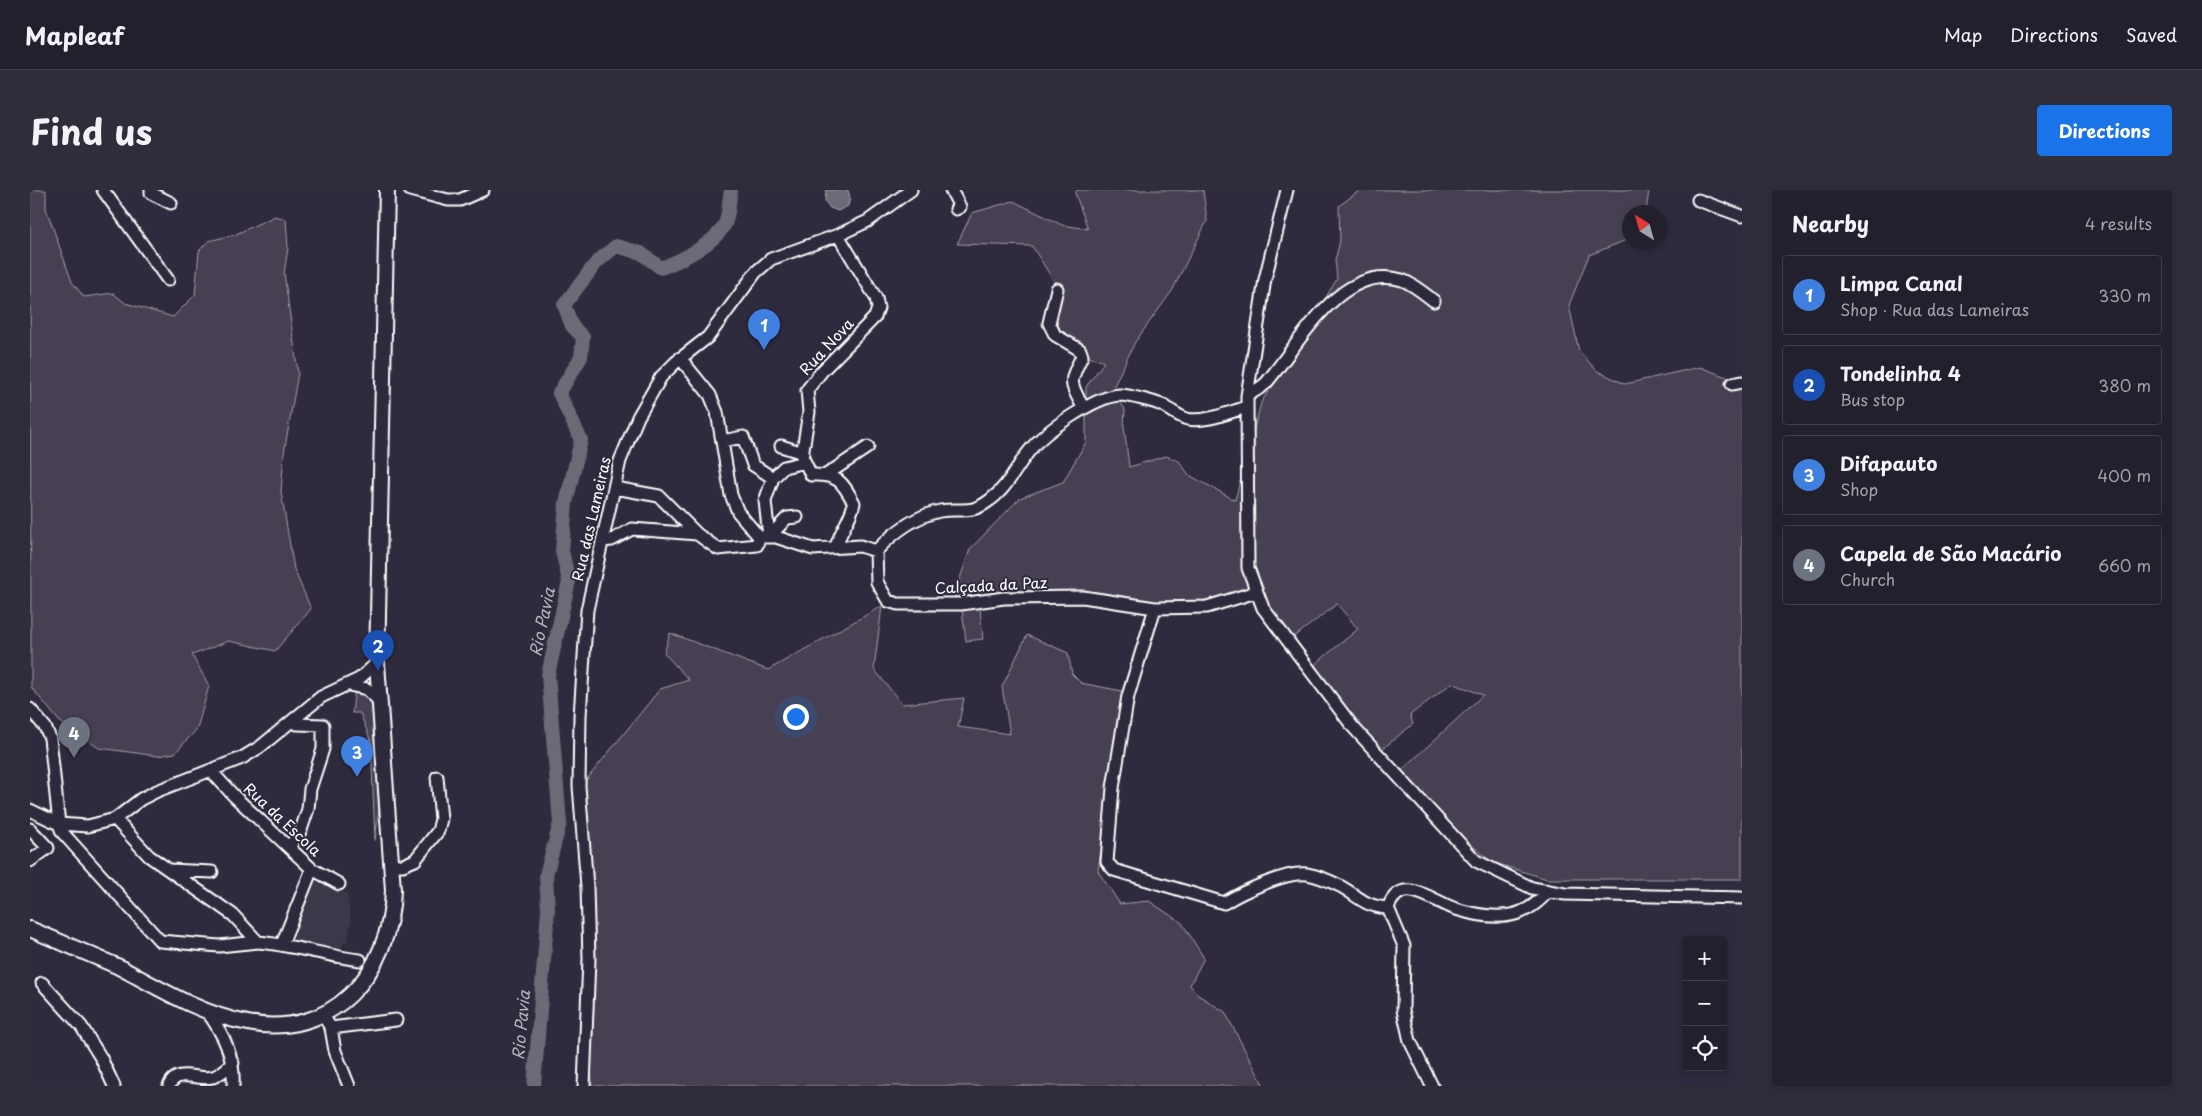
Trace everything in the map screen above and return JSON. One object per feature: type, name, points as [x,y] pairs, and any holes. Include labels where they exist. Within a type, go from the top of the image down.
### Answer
[{"type":"main road","points":[[115,965],[224,1017],[268,1026],[290,1024],[322,1014],[338,1004],[361,985],[379,957],[389,929],[392,910],[391,865],[379,701],[370,681],[378,664],[387,190]]},
{"type":"main road","points":[[30,929],[193,996],[249,1015],[268,1018],[296,1016]]},
{"type":"main road","points":[[224,1017],[229,1015],[252,1020],[284,1021],[321,1008],[343,995],[358,982],[379,957]]},
{"type":"main road","points":[[193,996],[199,1002],[221,1012],[224,1017]]},
{"type":"street","points":[[103,190],[168,280]]},
{"type":"street","points":[[150,190],[151,193],[171,204]]},
{"type":"street","points":[[410,190],[448,200],[460,200],[483,190]]},
{"type":"street","name":"Rua das Lameiras","points":[[584,1086],[589,959],[587,887],[579,786],[580,716],[587,606],[620,460],[638,417],[661,377],[680,358],[708,337],[756,272],[771,259],[838,235],[868,221],[911,190]]},
{"type":"street","points":[[952,190],[960,207],[956,209]]},
{"type":"street","points":[[1287,190],[1265,279],[1247,402],[1248,568],[1263,608],[1353,727],[1459,845],[1476,861],[1532,888],[1565,894],[1610,897],[1742,898]]},
{"type":"street","points":[[1698,200],[1742,216]]},
{"type":"street","name":"Rua Nova","points":[[804,457],[810,412],[807,390],[822,371],[876,317],[878,308],[876,298],[838,235]]},
{"type":"street","points":[[680,358],[710,396],[717,412],[731,495],[738,512],[764,537],[813,549],[860,546],[876,551],[890,536],[929,514],[941,511],[976,510],[984,505],[1010,480],[1031,448],[1083,407],[1121,395],[1163,406],[1173,413],[1188,419],[1199,419],[1247,402],[1264,384],[1324,308],[1338,295],[1364,282],[1377,278],[1404,281],[1434,301]]},
{"type":"street","points":[[1057,289],[1049,323],[1055,335],[1080,350],[1082,356],[1071,379],[1072,386],[1083,407]]},
{"type":"street","points":[[722,441],[743,437],[753,465],[773,478]]},
{"type":"street","points":[[781,446],[804,457],[811,475],[826,475],[838,479],[844,484],[854,503],[851,516],[839,535],[836,547]]},
{"type":"street","points":[[826,475],[868,447]]},
{"type":"street","points":[[764,537],[764,501],[773,478],[784,467],[804,457]]},
{"type":"street","points":[[615,488],[659,496],[697,534],[718,549],[758,545],[764,537],[786,518],[798,518]]},
{"type":"street","points":[[602,542],[612,540],[632,529],[697,534]]},
{"type":"street","name":"Calçada da Paz","points":[[876,551],[877,582],[888,601],[898,604],[961,604],[1004,598],[1083,596],[1155,608],[1207,607],[1256,592]]},
{"type":"street","points":[[1155,608],[1128,696],[1113,788],[1107,862],[1114,870],[1224,903],[1240,893],[1286,877],[1306,873],[1341,887],[1370,907],[1388,908]]},
{"type":"street","points":[[30,810],[59,824],[88,826],[115,818],[141,799],[242,758],[260,747],[321,697],[349,684],[370,681]]},
{"type":"street","points":[[30,709],[45,727],[50,738],[59,824],[62,832],[160,941],[219,946],[258,942],[282,944],[328,956],[360,960]]},
{"type":"street","points":[[290,846],[301,830],[308,809],[310,789],[323,750],[323,725],[297,724],[292,721]]},
{"type":"street","name":"Rua da Escola","points":[[211,772],[234,796],[312,868],[339,884]]},
{"type":"street","points":[[391,865],[403,865],[415,860],[438,831],[441,819],[437,777]]},
{"type":"street","points":[[115,818],[149,856],[233,915],[258,942]]},
{"type":"street","points":[[30,829],[48,848],[30,861]]},
{"type":"street","points":[[282,944],[312,868]]},
{"type":"street","points":[[170,870],[212,872]]},
{"type":"street","points":[[1432,1086],[1410,1041],[1403,1010],[1404,946],[1388,908],[1392,898],[1400,892],[1420,892],[1455,909],[1501,916],[1521,912],[1538,902],[1549,891]]},
{"type":"street","points":[[42,983],[81,1026],[101,1058],[114,1086]]},
{"type":"street","points":[[205,1009],[224,1038]]},
{"type":"street","points":[[322,1014],[331,1028],[335,1050],[349,1086]]},
{"type":"street","points":[[224,1017],[222,1026],[232,1063],[233,1086]]},
{"type":"street","points":[[331,1028],[396,1020]]},
{"type":"street","points":[[224,1038],[228,1027],[243,1022]]},
{"type":"street","points":[[169,1086],[178,1076],[207,1078],[216,1076],[232,1063]]},
{"type":"shaded area","points":[[30,190],[46,190],[46,208],[72,282],[84,297],[113,293],[125,303],[173,317],[195,295],[199,251],[208,241],[234,235],[275,216],[286,219],[288,248],[284,273],[298,373],[284,453],[281,492],[294,569],[311,609],[275,651],[229,641],[192,655],[209,686],[197,729],[175,753],[158,756],[99,748],[59,721],[31,687]]},
{"type":"shaded area","points":[[826,190],[848,190],[850,198],[848,206],[838,211],[830,208],[825,201]]},
{"type":"shaded area","points":[[1077,190],[1203,190],[1207,221],[1172,291],[1135,342],[1112,390],[1125,409],[1124,426],[1129,467],[1166,456],[1179,461],[1189,475],[1235,500],[1261,403],[1337,279],[1335,260],[1340,241],[1339,206],[1360,190],[1649,190],[1647,205],[1622,205],[1622,242],[1589,255],[1569,305],[1579,351],[1597,371],[1625,384],[1700,367],[1742,383],[1742,879],[1547,879],[1492,862],[1463,838],[1400,772],[1483,695],[1452,683],[1410,715],[1413,724],[1381,750],[1313,666],[1358,629],[1337,604],[1290,640],[1256,592],[1180,604],[954,596],[970,549],[1020,498],[1063,482],[1086,442],[1086,387],[1104,362],[1089,357],[1060,330],[1056,317],[1055,283],[1032,246],[957,244],[972,213],[1013,201],[1062,225],[1088,229],[1075,193]]},
{"type":"shaded area","points":[[882,606],[874,669],[902,704],[964,698],[958,727],[1010,734],[1002,687],[1027,635],[1068,653],[1072,674],[1081,683],[1122,691],[1098,871],[1120,904],[1149,901],[1182,923],[1204,958],[1190,985],[1198,995],[1225,1012],[1264,1086],[592,1086],[583,784],[660,689],[689,680],[664,653],[670,633],[768,670]]},
{"type":"shaded area","points":[[980,608],[983,639],[966,641],[962,610]]},
{"type":"shaded area","points":[[355,688],[374,701],[382,803],[379,808],[375,841],[371,741],[360,713],[352,713]]},
{"type":"shaded area","points":[[319,878],[347,894],[351,921],[348,939],[338,951],[293,943],[289,939],[313,880]]},
{"type":"waterway","name":"Rio Pavia","points":[[534,1086],[548,910],[546,875],[560,823],[548,675],[569,581],[562,551],[566,503],[581,440],[559,393],[581,357],[583,337],[572,326],[564,305],[597,262],[616,246],[641,253],[661,268],[678,261],[708,243],[716,236],[726,221],[731,190]]},
{"type":"place","name":"Limpa Canal","points":[[764,350]]},
{"type":"place","name":"Tondelinha 4","points":[[378,671]]},
{"type":"place","name":"Capela de São Macário","points":[[74,758]]},
{"type":"place","name":"Difapauto","points":[[357,777]]}]
